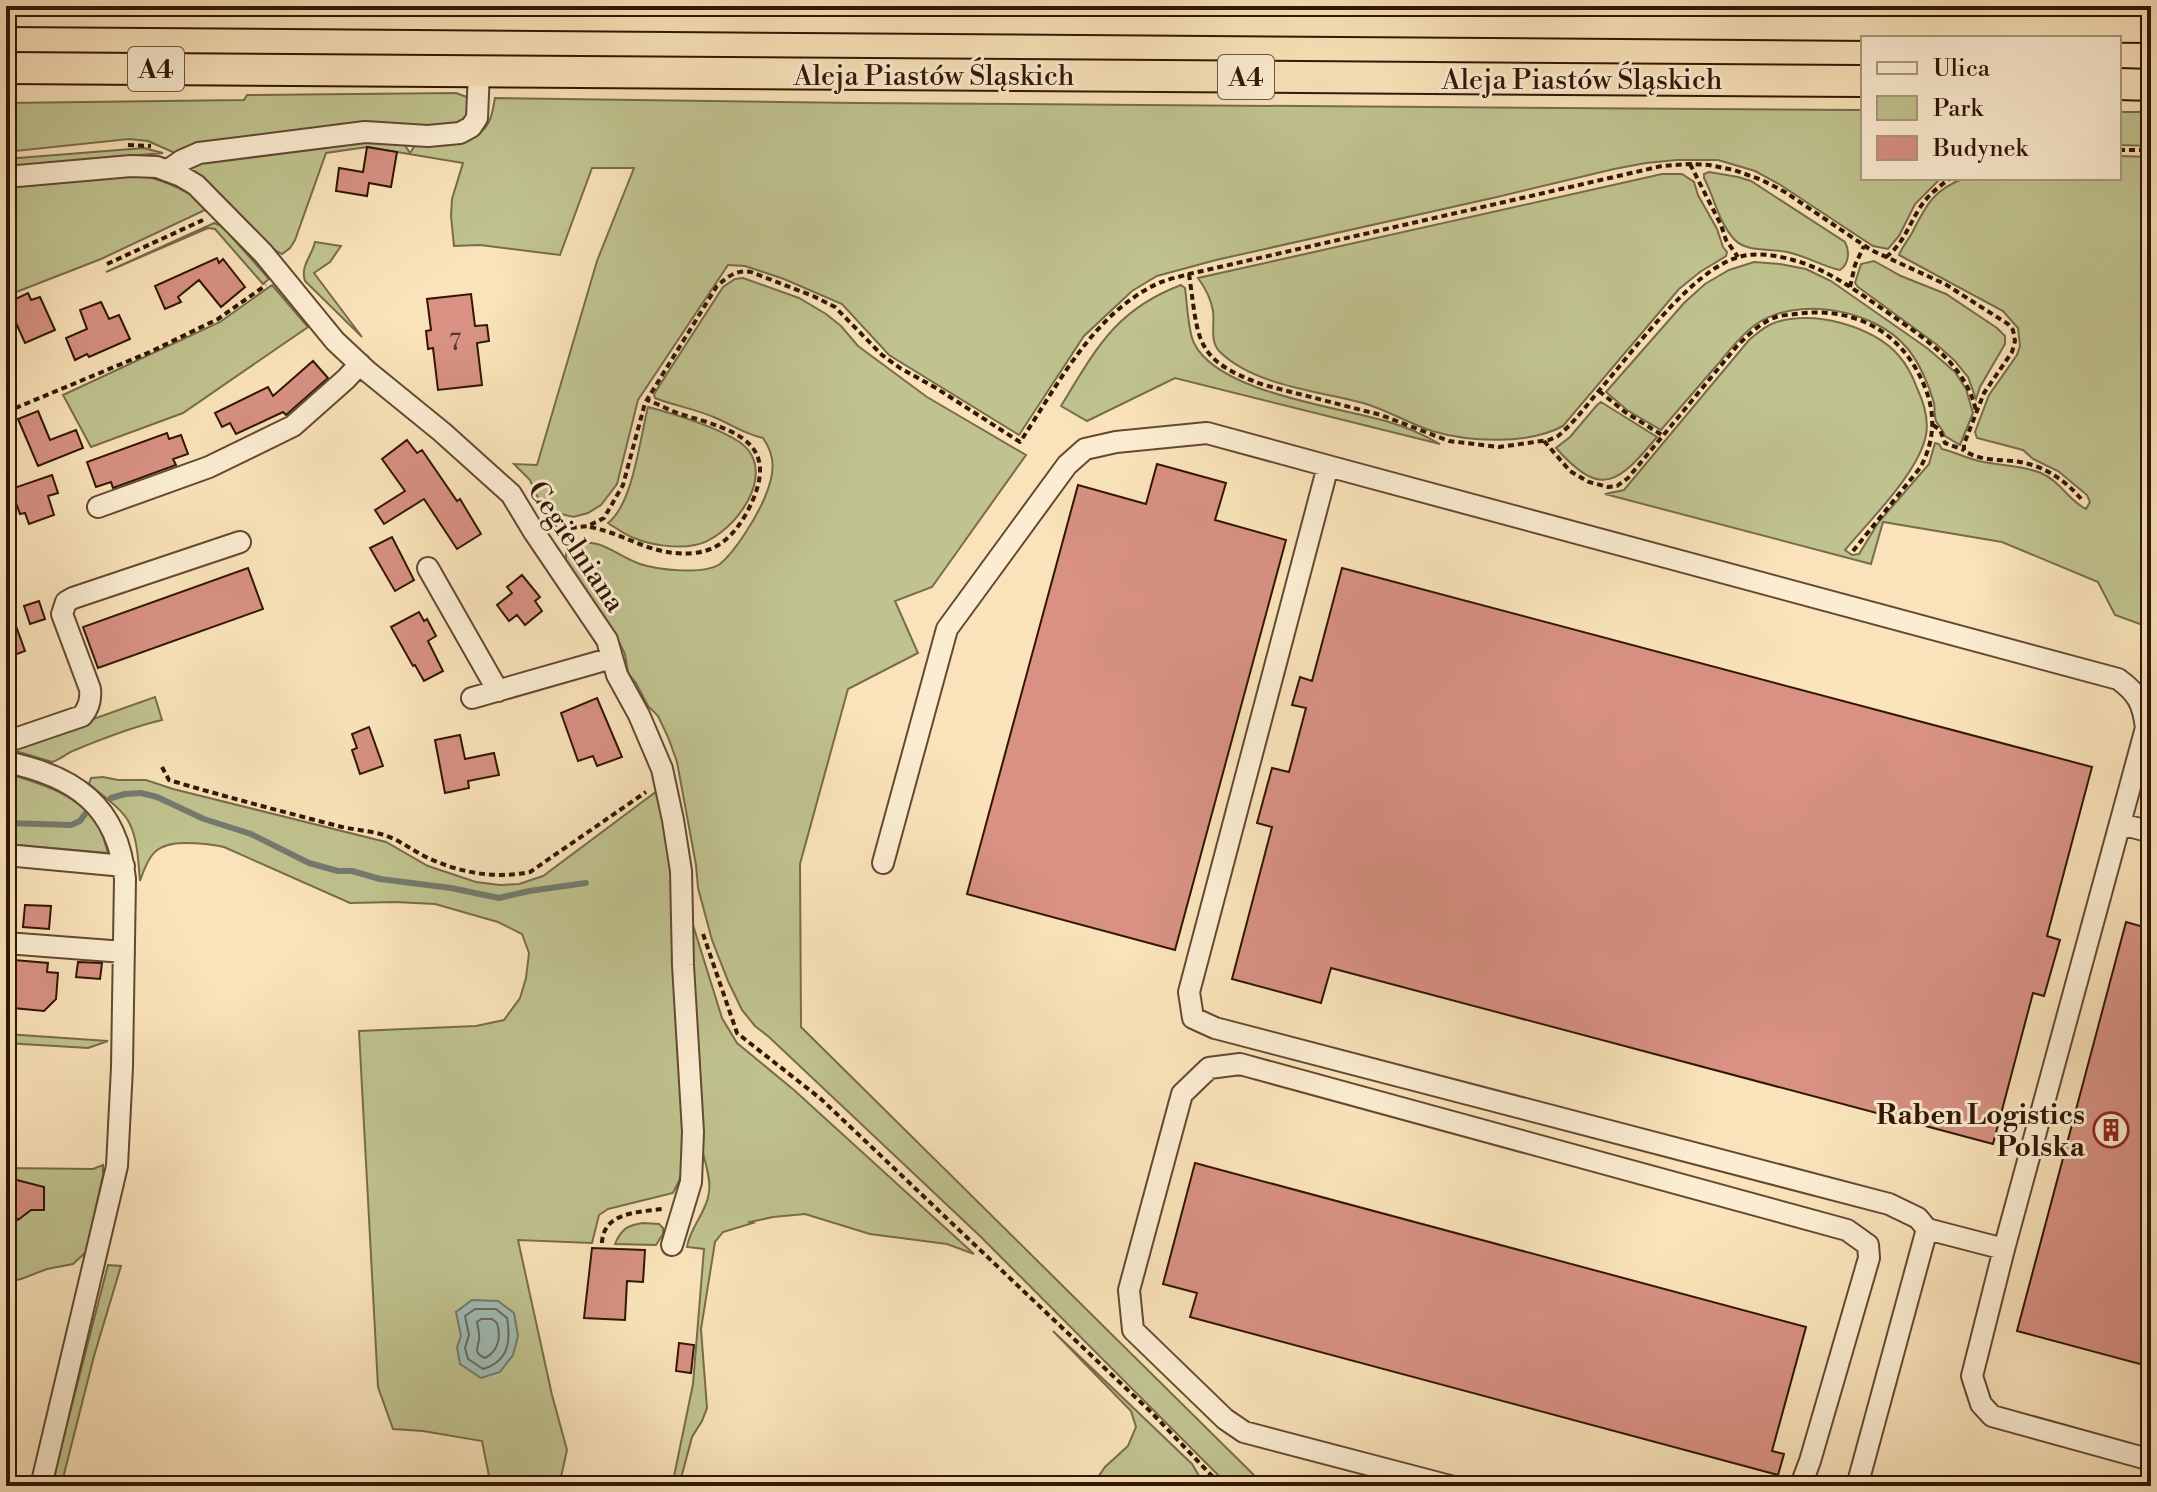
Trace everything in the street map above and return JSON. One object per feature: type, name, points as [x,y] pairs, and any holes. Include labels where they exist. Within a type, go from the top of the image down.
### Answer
[{"type":"highway","name":"Aleja Piastów Śląskich","points":[[6,11],[467,10],[2151,27]]},
{"type":"highway","name":"Aleja Piastów Śląskich","points":[[6,68],[1861,81]]},
{"type":"highway","points":[[2121,84],[2151,85]]},
{"type":"street","points":[[168,170],[199,153],[316,137],[365,132],[428,136],[460,133],[471,127],[477,118],[479,71]]},
{"type":"street","name":"Cegielniana","points":[[6,177],[131,166],[157,167],[196,185],[281,274],[335,341],[511,494],[607,640],[617,675],[639,715],[662,769],[681,871],[693,1132],[691,1182],[672,1245]]},
{"type":"street","points":[[98,507],[209,467],[293,426],[360,364]]},
{"type":"street","points":[[883,863],[947,629],[1067,465],[1085,449],[1116,442],[1207,433],[2118,679],[2132,689],[2143,708],[2146,728],[1972,1376],[1981,1404],[1992,1416],[2151,1460]]},
{"type":"street","points":[[1328,466],[1189,992],[1193,1018],[1215,1028],[1889,1204],[1918,1218],[1927,1229],[2004,1249]]},
{"type":"street","points":[[6,742],[82,716],[86,711],[90,689],[62,614],[66,602],[240,542]]},
{"type":"street","points":[[428,568],[498,691]]},
{"type":"street","points":[[472,698],[612,658]]},
{"type":"street","points":[[6,762],[55,776],[90,799],[110,824],[122,851],[124,866],[122,1067],[117,1166],[41,1486]]},
{"type":"street","points":[[2121,824],[2151,832]]},
{"type":"street","points":[[6,855],[124,866]]},
{"type":"street","points":[[6,943],[124,952]]},
{"type":"street","points":[[1450,1486],[1244,1432],[1225,1419],[1133,1330],[1129,1290],[1182,1094],[1209,1068],[1240,1064],[1847,1230],[1868,1245],[1869,1258],[1810,1461],[1798,1486]]},
{"type":"street","points":[[1857,1486],[1927,1229]]},
{"type":"path","points":[[2121,150],[2151,150]]},
{"type":"path","points":[[1690,164],[1726,240],[1738,257]]},
{"type":"path","points":[[588,526],[604,518],[623,485],[647,400],[717,286],[726,277],[743,270],[835,307],[882,355],[1020,442],[1092,335],[1125,305],[1160,282],[1662,166],[1690,164],[1734,170],[1762,180],[1785,192],[1864,246],[1945,284],[1994,313],[2013,330],[2015,341],[2012,352],[1984,393],[1964,450]]},
{"type":"path","points":[[1886,257],[1904,238],[1929,195],[1948,180]]},
{"type":"path","points":[[107,264],[223,210]]},
{"type":"path","points":[[1850,287],[1864,246]]},
{"type":"path","points":[[1189,274],[1197,333],[1204,349],[1216,362],[1249,380],[1282,391],[1381,415],[1449,441],[1499,447],[1544,441],[1566,430],[1692,285],[1729,260],[1759,255],[1787,258],[1817,269],[1850,287],[1934,347],[1958,370],[1974,400],[1976,413]]},
{"type":"path","points":[[6,412],[150,352],[218,319],[281,274]]},
{"type":"path","points":[[1544,441],[1579,478],[1608,487],[1617,486],[1628,478],[1749,334],[1777,317],[1812,312],[1861,321],[1903,348],[1915,365],[1931,403],[1933,425],[1927,455],[1920,468],[1853,551]]},
{"type":"path","points":[[1599,391],[1663,436]]},
{"type":"path","points":[[529,523],[570,528],[588,526],[606,530],[656,551],[670,553],[694,553],[720,546],[742,521],[751,505],[761,464],[747,440],[712,422],[647,400]]},
{"type":"path","points":[[1933,425],[1940,430],[1945,443],[1979,457],[2042,468],[2057,476],[2083,501]]},
{"type":"path","points":[[162,767],[169,780],[342,827],[382,834],[449,866],[491,876],[530,872],[665,779]]},
{"type":"path","points":[[702,930],[737,1033],[821,1099],[1151,1412],[1222,1486]]},
{"type":"path","points":[[602,1243],[602,1234],[617,1218],[629,1213],[667,1208],[685,1201]]},
{"type":"path","points":[[1209,1486],[1211,1475]]},
{"type":"green space","points":[[456,93],[472,99],[468,122],[451,126],[175,153],[148,141],[129,139],[6,152],[6,103],[244,100],[247,95]]},
{"type":"green space","points":[[495,98],[1861,110],[1861,180],[1939,180],[1915,204],[1899,236],[1888,249],[1873,246],[1755,171],[1718,160],[1677,160],[1614,169],[1157,276],[1132,291],[1084,336],[1019,435],[889,355],[842,304],[784,279],[745,266],[728,265],[638,400],[617,484],[601,505],[573,517],[550,511],[541,505],[530,480],[514,464],[537,465],[597,261],[634,168],[592,168],[560,255],[480,245],[454,246],[452,199],[463,163],[367,147],[326,153],[295,240],[282,254],[211,187],[191,173],[195,162],[349,140],[404,144],[410,153],[416,144],[453,142],[471,137],[485,128]]},
{"type":"green space","points":[[2121,112],[2151,112],[2151,146],[2121,145]]},
{"type":"green space","points":[[144,148],[163,153],[6,167],[6,159]]},
{"type":"green space","points":[[2121,156],[2151,157],[2151,628],[2115,615],[2098,582],[2002,542],[1883,522],[1871,564],[1605,494],[1624,490],[1749,340],[1774,323],[1806,318],[1841,323],[1888,345],[1910,371],[1925,411],[1927,423],[1922,449],[1904,480],[1845,550],[1852,555],[1859,554],[1878,523],[1929,464],[1935,443],[1942,449],[1974,460],[2041,473],[2086,509],[2090,502],[2087,495],[2058,471],[2033,459],[2023,450],[1977,438],[1975,432],[1989,395],[2017,355],[2020,346],[2018,328],[2003,311],[1899,255],[1932,199],[1954,182],[2121,180]]},
{"type":"green space","points":[[1709,172],[1751,181],[1845,242],[1847,261],[1840,270],[1794,254],[1739,243],[1729,233],[1717,210],[1704,178],[1704,174]]},
{"type":"green space","points":[[1662,174],[1682,174],[1694,182],[1727,252],[1726,256],[1679,289],[1563,426],[1549,432],[1498,440],[1447,435],[1363,403],[1288,386],[1251,373],[1220,352],[1215,343],[1212,306],[1198,278]]},
{"type":"green space","points":[[145,176],[185,191],[207,206],[205,210],[101,259],[6,296],[6,185],[90,177]]},
{"type":"green space","points":[[214,223],[222,226],[269,279],[263,284],[215,229],[208,228],[106,272]]},
{"type":"green space","points":[[315,242],[341,246],[330,262],[314,273],[362,337],[305,281],[305,266]]},
{"type":"green space","points":[[1874,261],[1946,294],[2005,336],[2005,344],[1976,399],[1968,377],[1955,361],[1855,283],[1861,264]]},
{"type":"green space","points":[[1754,262],[1806,269],[1831,281],[1927,348],[1955,372],[1966,389],[1973,413],[1960,445],[1945,436],[1936,421],[1934,403],[1926,381],[1907,348],[1876,324],[1834,311],[1792,310],[1755,325],[1661,430],[1627,410],[1606,392],[1684,303],[1705,284],[1729,270]]},
{"type":"green space","points":[[743,278],[799,298],[826,314],[858,346],[927,397],[1026,455],[932,587],[895,601],[918,653],[848,689],[800,864],[801,1027],[1265,1486],[1229,1486],[981,1237],[755,1026],[742,1010],[728,981],[712,940],[698,888],[677,762],[668,737],[658,716],[648,706],[628,673],[625,654],[618,640],[566,564],[566,553],[571,545],[591,543],[648,566],[669,570],[703,569],[720,564],[746,533],[765,497],[772,474],[772,460],[763,438],[708,415],[655,398],[654,394],[723,287]]},
{"type":"green space","points":[[272,285],[308,327],[183,413],[91,447],[63,395],[220,322]]},
{"type":"green space","points":[[1181,285],[1185,288],[1194,343],[1207,360],[1228,374],[1282,396],[1395,424],[1440,444],[1175,378],[1087,421],[1061,406],[1097,349],[1123,319],[1139,306]]},
{"type":"green space","points":[[1601,402],[1657,437],[1632,465],[1610,479],[1586,475],[1556,448]]},
{"type":"green space","points":[[648,407],[731,437],[749,451],[755,464],[751,494],[743,508],[733,521],[708,541],[688,546],[656,544],[631,537],[608,523],[617,514],[630,486]]},
{"type":"green space","points":[[155,697],[162,720],[107,737],[52,762],[9,749]]},
{"type":"green space","points":[[6,773],[56,790],[78,804],[98,826],[108,853],[6,844]]},
{"type":"green space","points":[[91,778],[146,780],[386,842],[428,866],[476,882],[500,885],[519,884],[543,876],[657,791],[671,855],[687,1158],[673,1193],[608,1209],[599,1215],[592,1243],[518,1240],[567,1450],[559,1486],[491,1486],[482,1441],[393,1429],[378,1387],[359,1031],[476,1026],[504,1020],[520,998],[526,978],[529,953],[522,934],[498,922],[435,904],[350,903],[224,847],[210,844],[175,844],[160,848],[151,857],[140,881],[131,826],[119,809],[89,784]]},
{"type":"green space","points":[[688,909],[722,1018],[737,1043],[794,1090],[974,1254],[947,1244],[870,1234],[805,1214],[750,1222],[753,1223],[723,1232],[715,1242],[701,1329],[707,1408],[692,1437],[679,1486],[672,1486],[693,1384],[704,1249],[687,1247],[708,1199],[709,1187],[703,1153]]},
{"type":"green space","points":[[6,1034],[108,1041],[88,1048],[6,1043]]},
{"type":"green space","points":[[103,1165],[86,1252],[73,1264],[6,1282],[6,1168],[93,1169]]},
{"type":"green space","points":[[643,1223],[659,1224],[663,1228],[656,1245],[615,1244],[626,1229]]},
{"type":"green space","points":[[108,1265],[121,1266],[61,1486],[51,1486]]},
{"type":"green space","points":[[1053,1331],[1192,1464],[1202,1481],[1201,1486],[1092,1486],[1105,1467],[1128,1446],[1136,1427],[1131,1411]]},
{"type":"water","points":[[472,1300],[498,1301],[514,1313],[518,1336],[513,1355],[500,1372],[481,1378],[460,1364],[457,1347],[461,1336],[456,1312]]},
{"type":"building","points":[[367,147],[397,152],[391,187],[369,183],[367,196],[336,191],[339,168],[363,172]]},
{"type":"building","points":[[217,258],[219,263],[223,259],[245,287],[221,307],[199,280],[178,297],[181,302],[165,309],[155,286]]},
{"type":"building","points":[[28,293],[31,300],[40,297],[55,330],[25,343],[7,303]]},
{"type":"building","points":[[471,294],[475,326],[487,325],[489,341],[477,343],[482,385],[438,390],[433,348],[428,349],[426,331],[431,330],[427,299]]},
{"type":"building","points":[[101,302],[109,319],[119,315],[130,339],[75,360],[66,338],[87,329],[80,310]]},
{"type":"building","points":[[313,361],[328,378],[286,415],[283,412],[236,434],[230,423],[222,427],[215,413],[268,387],[273,396]]},
{"type":"building","points":[[38,411],[50,440],[76,430],[83,448],[38,466],[18,419]]},
{"type":"building","points":[[167,433],[169,439],[181,435],[188,454],[173,459],[176,465],[113,488],[111,482],[96,487],[87,462]]},
{"type":"building","points":[[407,440],[417,453],[422,450],[457,501],[460,499],[481,534],[457,549],[424,499],[384,524],[375,510],[405,491],[382,459]]},
{"type":"building","points":[[1157,464],[1226,483],[1215,520],[1286,540],[1175,950],[967,894],[1078,485],[1146,504]]},
{"type":"building","points":[[52,475],[58,493],[48,496],[54,515],[29,524],[25,513],[20,514],[11,489]]},
{"type":"building","points":[[392,537],[414,580],[395,591],[370,548]]},
{"type":"building","points":[[248,568],[263,609],[98,668],[83,627]]},
{"type":"building","points":[[1342,568],[2092,767],[2047,936],[2060,940],[2044,996],[2033,993],[1993,1144],[1331,968],[1321,1003],[1232,979],[1272,827],[1257,823],[1272,768],[1289,772],[1306,708],[1292,705],[1300,677],[1312,681]]},
{"type":"building","points":[[522,575],[540,597],[535,601],[542,611],[525,625],[517,615],[509,621],[497,605],[512,593],[507,587]]},
{"type":"building","points":[[39,601],[45,619],[30,624],[24,606]]},
{"type":"building","points":[[6,605],[25,651],[6,658]]},
{"type":"building","points":[[419,612],[424,621],[427,619],[436,636],[428,641],[443,671],[424,681],[391,627]]},
{"type":"building","points":[[597,698],[622,757],[597,766],[593,756],[578,761],[561,713]]},
{"type":"building","points":[[369,727],[383,766],[360,774],[352,750],[357,748],[352,734]]},
{"type":"building","points":[[460,735],[465,759],[494,753],[499,775],[468,781],[469,788],[445,793],[435,740]]},
{"type":"building","points":[[25,905],[51,906],[49,929],[23,927]]},
{"type":"building","name":"Raben Logistics Polska","points":[[2126,922],[2151,929],[2151,1367],[2017,1331]]},
{"type":"building","points":[[14,960],[48,963],[47,972],[58,973],[56,999],[44,1011],[13,1008],[13,1003],[7,1001]]},
{"type":"building","points":[[78,962],[102,963],[100,979],[76,977]]},
{"type":"building","points":[[1195,1163],[1806,1327],[1772,1451],[1784,1454],[1778,1475],[1190,1317],[1197,1293],[1163,1284]]},
{"type":"building","points":[[9,1178],[44,1187],[44,1210],[31,1210],[18,1220],[12,1213],[11,1205],[6,1204]]},
{"type":"building","points":[[592,1248],[645,1250],[643,1282],[627,1281],[625,1320],[584,1318]]},
{"type":"building","points":[[679,1343],[694,1345],[691,1373],[676,1371]]},
{"type":"waterway","points":[[111,798],[141,793],[157,797],[204,819],[251,834],[309,863],[380,879],[499,898],[586,883]]},
{"type":"waterway","points":[[6,823],[71,825],[80,821],[85,814]]},
{"type":"place","name":"Raben Logistics Polska","points":[[2111,1130]]}]
